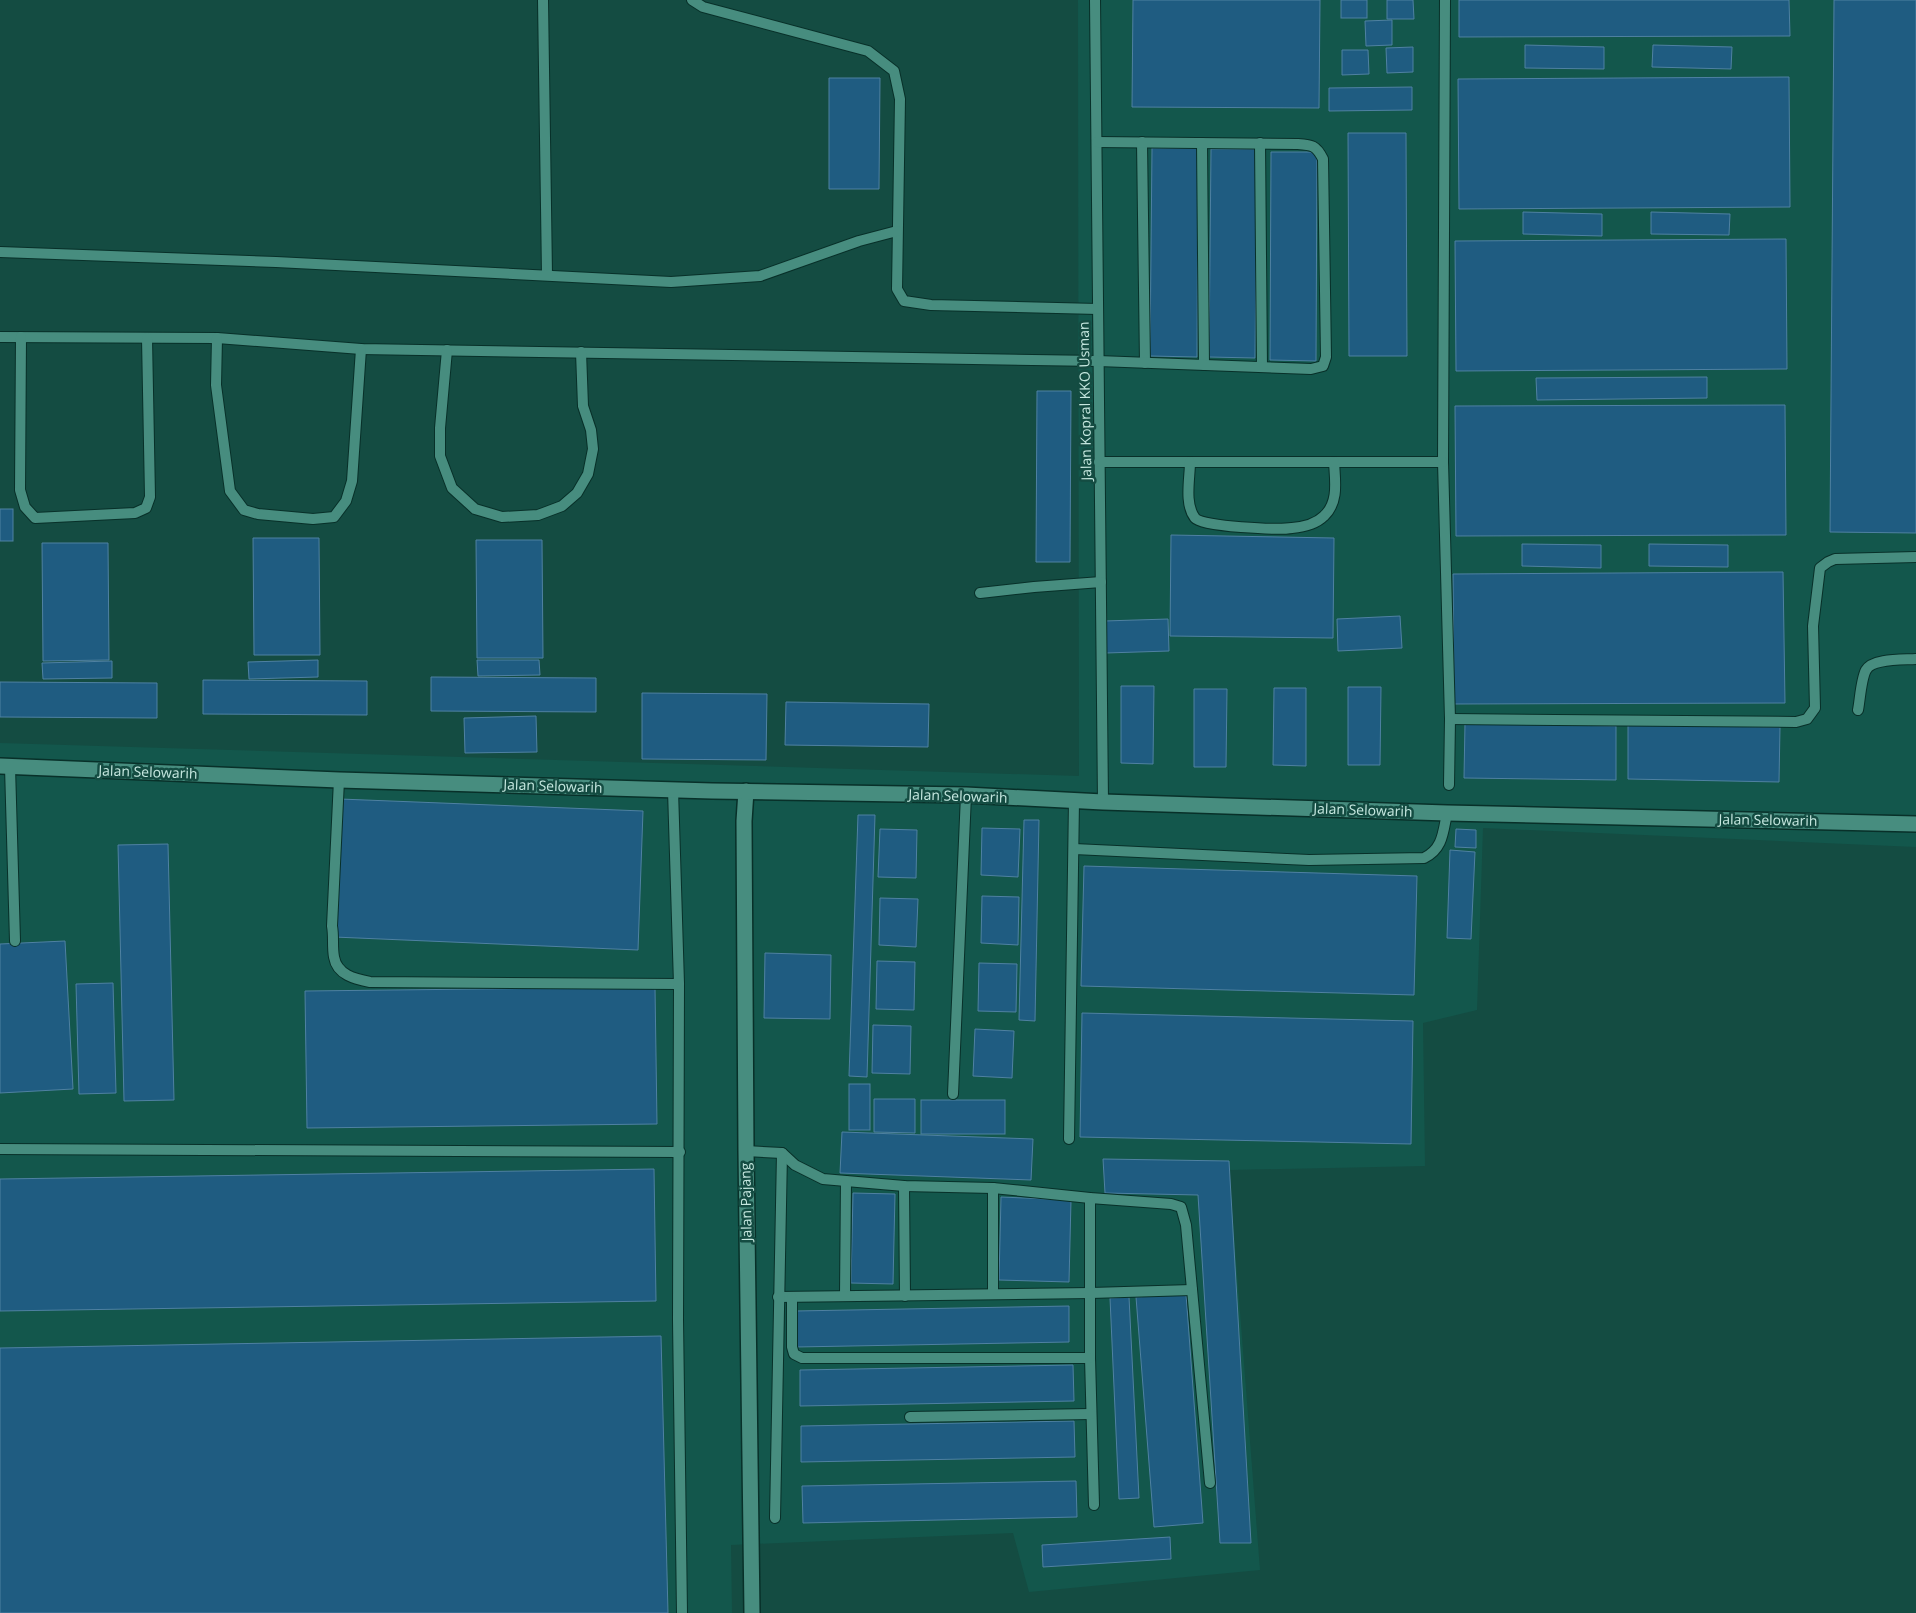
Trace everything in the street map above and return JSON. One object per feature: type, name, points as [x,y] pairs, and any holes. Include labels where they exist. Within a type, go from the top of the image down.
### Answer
[{"type":"main road","name":"Jalan Selowarih","points":[[5,766],[339,780],[673,790],[966,795],[1074,801],[1447,813],[1916,824]]},
{"type":"main road","name":"Jalan Pajang","points":[[746,791],[744,821],[746,1151],[752,1613]]},
{"type":"lane","points":[[543,0],[547,275]]},
{"type":"lane","points":[[692,0],[712,10],[868,51],[894,71],[900,98],[896,289],[900,298],[904,301],[930,306],[1098,310]]},
{"type":"lane","name":"Jalan Kopral KKO Usman","points":[[1095,0],[1103,802]]},
{"type":"lane","points":[[1445,0],[1443,462],[1450,719],[1449,785]]},
{"type":"lane","points":[[0,337],[216,338],[361,349],[1098,360],[1311,369],[1323,366],[1326,357],[1323,160],[1319,151],[1313,146],[1097,142]]},
{"type":"lane","points":[[1142,142],[1145,362]]},
{"type":"lane","points":[[1202,143],[1204,365]]},
{"type":"lane","points":[[1260,144],[1262,367]]},
{"type":"lane","points":[[0,252],[276,262],[671,282],[760,276],[859,241],[897,230]]},
{"type":"lane","points":[[22,337],[20,490],[25,507],[35,518],[135,513],[146,508],[150,497],[148,338]]},
{"type":"lane","points":[[216,338],[216,385],[230,491],[244,510],[258,514],[313,519],[334,517],[346,501],[352,481],[361,349]]},
{"type":"lane","points":[[448,350],[440,428],[440,456],[452,488],[475,509],[502,517],[538,514],[562,506],[577,493],[588,474],[593,449],[591,430],[583,406],[582,352]]},
{"type":"lane","points":[[1099,462],[1443,462]]},
{"type":"lane","points":[[1190,462],[1189,500],[1191,510],[1197,520],[1225,526],[1291,528],[1314,523],[1324,516],[1332,505],[1336,495],[1334,462]]},
{"type":"lane","points":[[1450,719],[1796,722],[1807,719],[1814,708],[1813,626],[1820,568],[1835,558],[1916,558]]},
{"type":"lane","points":[[980,593],[1101,582]]},
{"type":"lane","points":[[1858,710],[1866,671],[1870,666],[1886,661],[1916,660]]},
{"type":"lane","points":[[5,766],[15,941]]},
{"type":"lane","points":[[339,780],[332,926],[334,958],[341,971],[352,978],[370,982],[679,984]]},
{"type":"lane","points":[[673,790],[679,984],[678,1320],[682,1613]]},
{"type":"lane","points":[[953,1094],[966,795]]},
{"type":"lane","points":[[1069,1139],[1074,801]]},
{"type":"lane","points":[[1074,849],[1309,860],[1424,858],[1433,854],[1439,846],[1447,813]]},
{"type":"lane","points":[[0,1149],[680,1152]]},
{"type":"lane","points":[[746,1151],[782,1153],[795,1165],[824,1179],[904,1186],[993,1188],[1171,1204],[1182,1207],[1186,1225],[1210,1483]]},
{"type":"lane","points":[[775,1518],[782,1153]]},
{"type":"lane","points":[[845,1296],[846,1181]]},
{"type":"lane","points":[[904,1186],[905,1296]]},
{"type":"lane","points":[[993,1188],[993,1294]]},
{"type":"lane","points":[[1090,1198],[1090,1358],[1094,1505]]},
{"type":"lane","points":[[778,1297],[1192,1290]]},
{"type":"lane","points":[[792,1298],[792,1347],[794,1354],[802,1358],[1090,1358]]},
{"type":"lane","points":[[910,1417],[1091,1414]]},
{"type":"shaded area","points":[[1078,0],[1916,0],[1916,847],[1483,828],[1477,1010],[1423,1023],[1425,1166],[1229,1170],[1260,1570],[1029,1592],[1013,1533],[731,1545],[732,1613],[0,1613],[0,743],[1079,776]]},
{"type":"building","points":[[1133,0],[1320,0],[1319,108],[1132,107]]},
{"type":"building","points":[[1341,0],[1367,0],[1367,18],[1341,18]]},
{"type":"building","points":[[1387,0],[1413,0],[1414,19],[1387,19]]},
{"type":"building","points":[[1459,0],[1789,0],[1790,36],[1459,37]]},
{"type":"building","points":[[1834,0],[1916,0],[1916,533],[1830,532]]},
{"type":"building","points":[[1392,20],[1392,45],[1366,46],[1365,21]]},
{"type":"building","points":[[1525,45],[1604,47],[1604,69],[1525,68]]},
{"type":"building","points":[[1653,45],[1732,47],[1731,69],[1652,67]]},
{"type":"building","points":[[1413,47],[1413,72],[1387,73],[1386,48]]},
{"type":"building","points":[[1342,50],[1368,50],[1369,74],[1342,75]]},
{"type":"building","points":[[1789,77],[1790,207],[1459,209],[1458,79]]},
{"type":"building","points":[[829,78],[880,78],[879,189],[829,189]]},
{"type":"building","points":[[1412,87],[1412,110],[1329,111],[1329,88]]},
{"type":"building","points":[[1348,133],[1406,133],[1407,356],[1349,356]]},
{"type":"building","points":[[1152,148],[1198,148],[1197,357],[1150,356]]},
{"type":"building","points":[[1211,149],[1257,149],[1255,358],[1209,357]]},
{"type":"building","points":[[1271,152],[1317,152],[1316,361],[1270,360]]},
{"type":"building","points":[[1523,212],[1602,214],[1602,236],[1523,234]]},
{"type":"building","points":[[1651,212],[1730,214],[1729,235],[1651,234]]},
{"type":"building","points":[[1786,239],[1787,369],[1456,371],[1455,241]]},
{"type":"building","points":[[1707,377],[1707,398],[1537,400],[1536,378]]},
{"type":"building","points":[[1037,391],[1071,391],[1070,562],[1036,562]]},
{"type":"building","points":[[1785,405],[1786,535],[1456,536],[1455,406]]},
{"type":"building","points":[[0,509],[13,509],[13,541],[0,541]]},
{"type":"building","points":[[1171,535],[1334,538],[1333,638],[1170,636]]},
{"type":"building","points":[[253,538],[319,538],[320,655],[254,655]]},
{"type":"building","points":[[476,540],[542,540],[543,658],[477,658]]},
{"type":"building","points":[[42,543],[108,543],[109,660],[43,661]]},
{"type":"building","points":[[1522,544],[1601,545],[1601,568],[1522,566]]},
{"type":"building","points":[[1649,544],[1728,545],[1728,567],[1649,566]]},
{"type":"building","points":[[1783,572],[1785,703],[1454,704],[1453,574]]},
{"type":"building","points":[[1400,616],[1402,648],[1338,651],[1337,619]]},
{"type":"building","points":[[1168,619],[1169,651],[1106,653],[1104,621]]},
{"type":"building","points":[[318,660],[318,677],[249,679],[248,662]]},
{"type":"building","points":[[477,660],[539,660],[540,675],[478,676]]},
{"type":"building","points":[[112,661],[112,678],[43,679],[42,663]]},
{"type":"building","points":[[431,677],[596,678],[596,712],[431,711]]},
{"type":"building","points":[[203,680],[367,681],[367,715],[203,714]]},
{"type":"building","points":[[0,682],[157,683],[157,718],[0,717]]},
{"type":"building","points":[[1121,686],[1154,686],[1153,764],[1121,763]]},
{"type":"building","points":[[1348,687],[1381,687],[1380,765],[1348,765]]},
{"type":"building","points":[[1274,688],[1306,688],[1306,766],[1273,765]]},
{"type":"building","points":[[1194,689],[1227,689],[1226,767],[1194,767]]},
{"type":"building","points":[[642,693],[767,694],[766,760],[642,759]]},
{"type":"building","points":[[786,702],[929,704],[928,747],[785,745]]},
{"type":"building","points":[[536,716],[537,752],[465,753],[464,718]]},
{"type":"building","points":[[1465,723],[1616,726],[1616,780],[1464,778]]},
{"type":"building","points":[[1628,725],[1780,727],[1779,782],[1628,779]]},
{"type":"building","points":[[340,799],[643,811],[638,950],[334,937]]},
{"type":"building","points":[[858,815],[875,815],[867,1077],[849,1076]]},
{"type":"building","points":[[1024,820],[1039,820],[1035,1021],[1019,1020]]},
{"type":"building","points":[[982,828],[1020,829],[1018,877],[981,875]]},
{"type":"building","points":[[880,829],[917,830],[916,878],[878,877]]},
{"type":"building","points":[[1456,829],[1476,830],[1476,848],[1455,847]]},
{"type":"building","points":[[168,844],[174,1100],[124,1101],[118,845]]},
{"type":"building","points":[[1450,850],[1475,852],[1471,939],[1447,938]]},
{"type":"building","points":[[1084,866],[1417,876],[1414,995],[1081,986]]},
{"type":"building","points":[[982,896],[1019,897],[1018,945],[981,943]]},
{"type":"building","points":[[880,898],[918,899],[916,947],[879,945]]},
{"type":"building","points":[[65,941],[73,1089],[0,1093],[0,944]]},
{"type":"building","points":[[765,953],[831,955],[830,1019],[764,1018]]},
{"type":"building","points":[[877,961],[915,962],[914,1010],[876,1009]]},
{"type":"building","points":[[979,963],[1017,964],[1016,1012],[978,1011]]},
{"type":"building","points":[[113,983],[116,1093],[79,1094],[76,984]]},
{"type":"building","points":[[655,987],[657,1124],[307,1128],[305,991]]},
{"type":"building","points":[[1082,1013],[1413,1021],[1411,1144],[1080,1137]]},
{"type":"building","points":[[873,1025],[911,1026],[910,1074],[872,1073]]},
{"type":"building","points":[[975,1029],[1014,1031],[1012,1078],[973,1076]]},
{"type":"building","points":[[849,1084],[870,1084],[870,1130],[849,1130]]},
{"type":"building","points":[[874,1099],[915,1099],[915,1133],[874,1132]]},
{"type":"building","points":[[921,1100],[1005,1100],[1005,1134],[921,1134]]},
{"type":"building","points":[[842,1132],[1033,1139],[1031,1180],[840,1173]]},
{"type":"building","points":[[1103,1159],[1229,1161],[1251,1543],[1220,1543],[1198,1195],[1105,1193]]},
{"type":"building","points":[[654,1169],[656,1301],[0,1311],[0,1179]]},
{"type":"building","points":[[853,1193],[895,1194],[893,1284],[851,1283]]},
{"type":"building","points":[[1001,1197],[1071,1200],[1069,1282],[999,1280]]},
{"type":"building","points":[[1186,1294],[1203,1523],[1154,1527],[1136,1297]]},
{"type":"building","points":[[1129,1297],[1139,1498],[1119,1499],[1110,1298]]},
{"type":"building","points":[[1069,1306],[1069,1342],[796,1347],[795,1311]]},
{"type":"building","points":[[661,1336],[668,1613],[0,1613],[0,1348]]},
{"type":"building","points":[[1073,1365],[1074,1401],[800,1406],[800,1370]]},
{"type":"building","points":[[1074,1421],[1075,1457],[801,1462],[801,1426]]},
{"type":"building","points":[[1076,1481],[1077,1517],[803,1523],[802,1486]]},
{"type":"building","points":[[1170,1537],[1171,1559],[1043,1567],[1042,1545]]}]
